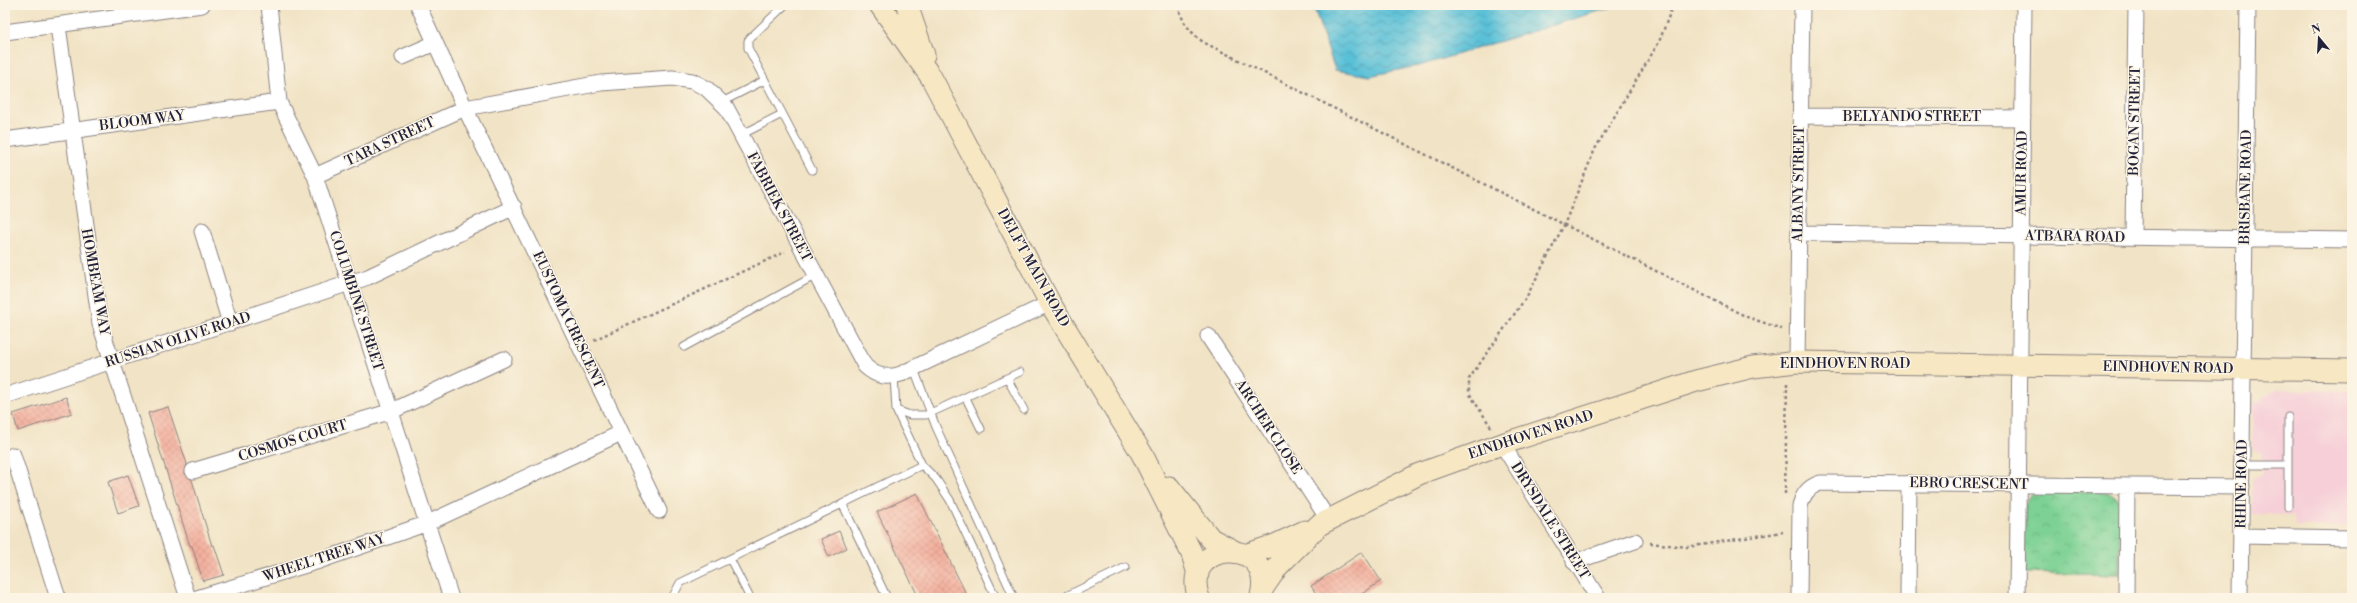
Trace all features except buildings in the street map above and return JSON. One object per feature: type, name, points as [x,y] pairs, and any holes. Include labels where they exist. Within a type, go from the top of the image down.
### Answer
[{"type":"street","points":[[5,32],[58,26],[202,5]]},
{"type":"street","name":"COLUMBINE STREET","points":[[269,5],[279,102],[315,176],[392,410],[451,598]]},
{"type":"street","name":"EUSTOMA CRESCENT","points":[[418,5],[465,108],[514,207],[620,433],[659,511]]},
{"type":"street","name":"DELFT MAIN ROAD","points":[[880,5],[931,77],[1050,303],[1142,454],[1192,554],[1194,589]]},
{"type":"street","name":"DELFT MAIN ROAD","points":[[906,5],[931,77]]},
{"type":"street","name":"ALBANY STREET","points":[[1792,362],[1798,334],[1802,5]]},
{"type":"street","name":"AMUR ROAD","points":[[2016,598],[2024,5]]},
{"type":"street","name":"BOGAN STREET","points":[[2133,237],[2136,5]]},
{"type":"street","name":"BRISBANE ROAD","points":[[2244,369],[2248,5]]},
{"type":"street","name":"HOMBEAM WAY","points":[[58,26],[100,324],[188,598]]},
{"type":"street","points":[[403,57],[435,43]]},
{"type":"street","name":"FABRIEK STREET","points":[[465,108],[601,83],[672,78],[692,81],[706,88],[722,102],[741,135],[865,366],[880,376],[894,376],[914,369],[1050,303]]},
{"type":"street","name":"BLOOM WAY","points":[[5,140],[279,102]]},
{"type":"street","name":"TARA STREET","points":[[315,176],[465,108]]},
{"type":"street","name":"BELYANDO STREET","points":[[1800,116],[2023,118]]},
{"type":"street","points":[[351,283],[368,278],[514,207]]},
{"type":"street","points":[[202,231],[230,322]]},
{"type":"street","name":"ATBARA ROAD","points":[[1799,233],[2352,240]]},
{"type":"street","name":"RUSSIAN OLIVE ROAD","points":[[5,396],[351,283]]},
{"type":"street","name":"ARCHER CLOSE","points":[[1208,336],[1324,522]]},
{"type":"street","name":"COSMOS COURT","points":[[193,471],[392,410],[504,359]]},
{"type":"street","name":"EINDHOVEN ROAD","points":[[1194,589],[1203,564],[1212,556],[1223,552],[1240,553],[1275,545],[1419,474],[1502,444],[1703,379],[1753,367],[1792,362],[2352,370]]},
{"type":"street","name":"RHINE ROAD","points":[[2240,598],[2244,369]]},
{"type":"street","points":[[428,523],[620,433]]},
{"type":"street","name":"DRYSDALE STREET","points":[[1502,444],[1574,562],[1598,598]]},
{"type":"street","name":"DELFT MAIN ROAD","points":[[1142,454],[1211,539],[1240,553]]},
{"type":"street","points":[[12,455],[58,598]]},
{"type":"street","name":"EBRO CRESCENT","points":[[1799,598],[1801,500],[1804,494],[1814,485],[1826,482],[2242,487]]},
{"type":"street","points":[[1908,598],[1909,483]]},
{"type":"street","points":[[2126,598],[2127,486]]},
{"type":"street","name":"EINDHOVEN ROAD","points":[[1261,593],[1278,566],[1324,522]]},
{"type":"street","name":"WHEEL TREE WAY","points":[[197,598],[319,561],[428,523]]},
{"type":"street","points":[[2241,536],[2352,538]]},
{"type":"street","points":[[1574,562],[1636,541]]},
{"type":"street","points":[[1240,553],[1259,569],[1261,593]]},
{"type":"lane","points":[[785,5],[748,41],[748,48],[812,170]]},
{"type":"lane","points":[[722,102],[765,80]]},
{"type":"lane","points":[[741,135],[782,114]]},
{"type":"lane","points":[[684,347],[816,275]]},
{"type":"lane","points":[[914,369],[931,414],[1014,598]]},
{"type":"lane","points":[[896,410],[914,416],[931,414],[1020,372]]},
{"type":"lane","points":[[894,376],[896,410],[922,465],[936,479],[950,500],[996,598]]},
{"type":"lane","points":[[1007,378],[1024,410]]},
{"type":"lane","points":[[966,398],[981,429]]},
{"type":"lane","points":[[2288,417],[2288,507]]},
{"type":"lane","points":[[672,598],[680,583],[843,505],[922,465]]},
{"type":"lane","points":[[2242,465],[2288,465]]},
{"type":"lane","points":[[843,505],[887,598]]},
{"type":"lane","points":[[730,559],[750,598]]},
{"type":"lane","points":[[1062,598],[1126,567]]},
{"type":"path","points":[[1178,5],[1188,30],[1203,42],[1747,317],[1798,334]]},
{"type":"path","points":[[1502,444],[1469,393],[1469,379],[1527,296],[1564,225],[1595,150],[1659,42],[1673,5]]},
{"type":"path","points":[[580,346],[800,245]]},
{"type":"path","points":[[1785,501],[1792,362]]},
{"type":"path","points":[[1783,539],[1784,524]]},
{"type":"path","points":[[1636,541],[1687,547],[1800,529]]},
{"type":"shaded area","points":[[2276,390],[2352,391],[2352,527],[2295,526],[2294,515],[2252,514],[2252,479],[2262,475],[2262,453],[2254,450],[2252,445],[2253,402],[2262,402],[2262,398]]},
{"type":"green space","points":[[2040,491],[2107,492],[2117,498],[2120,509],[2119,575],[2024,573],[2025,504],[2030,496]]},
{"type":"water","points":[[1313,5],[1619,5],[1422,65],[1369,76],[1335,70]]}]
